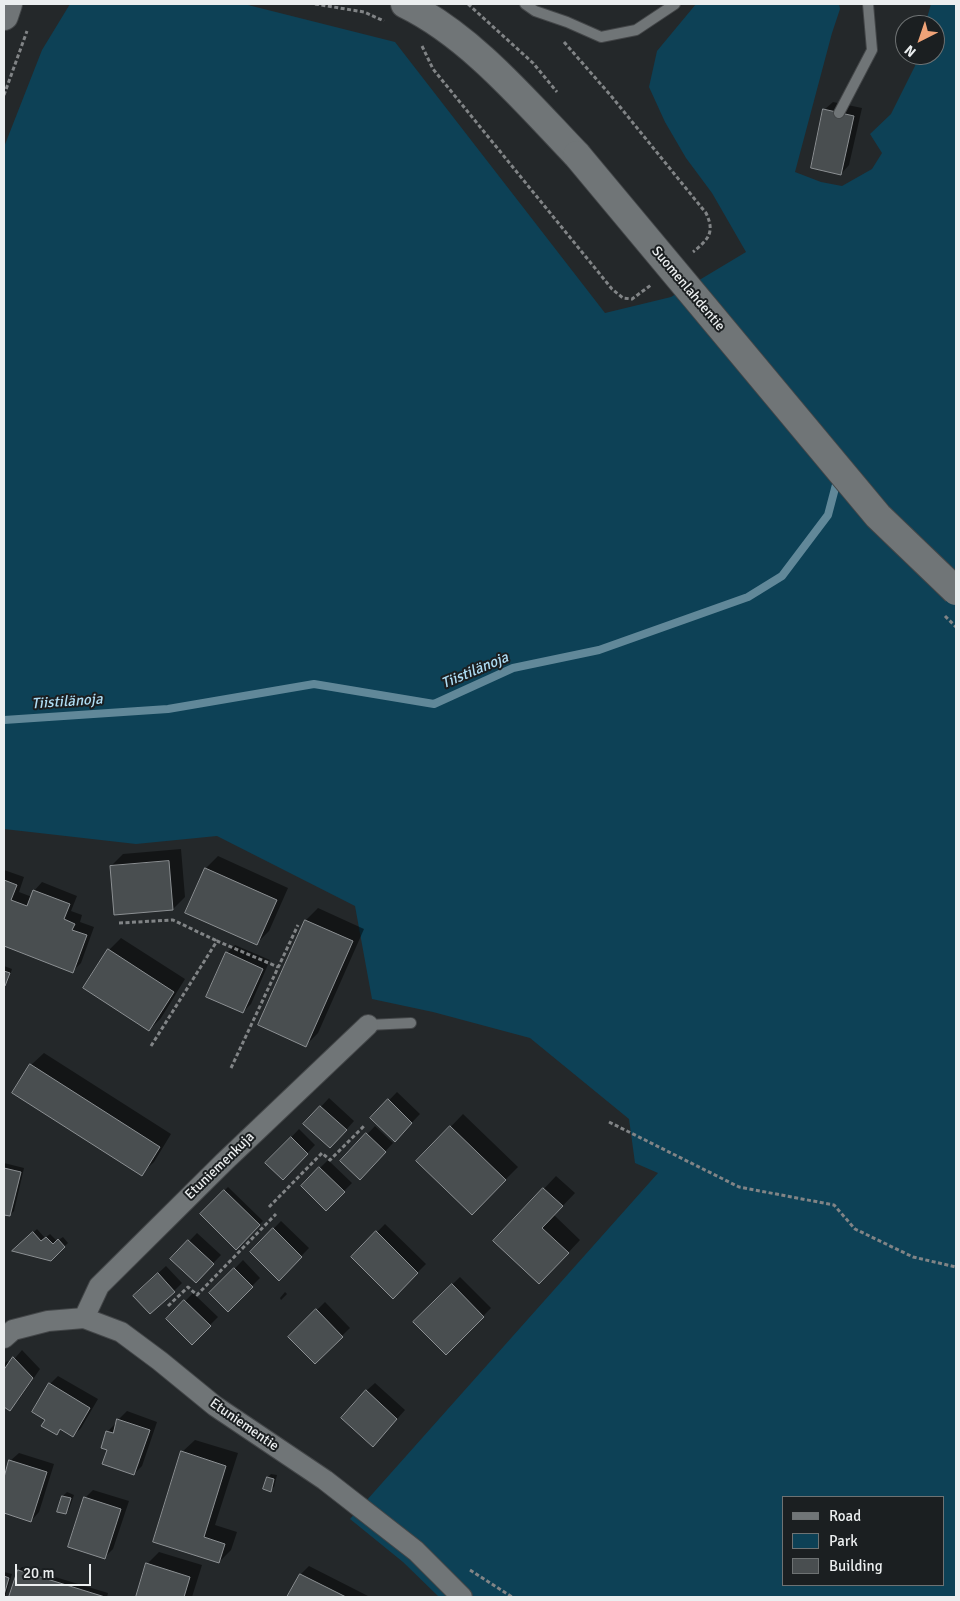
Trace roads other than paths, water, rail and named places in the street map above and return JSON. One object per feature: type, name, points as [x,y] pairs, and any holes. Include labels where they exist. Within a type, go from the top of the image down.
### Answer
[{"type":"main road","points":[[4,16],[8,4]]},
{"type":"main road","name":"Suomenlahdentie","points":[[412,11],[459,39],[510,85],[577,155],[878,516],[956,592]]},
{"type":"street","name":"Etuniemenkuja","points":[[84,1318],[99,1286],[224,1162],[368,1025]]},
{"type":"street","name":"Etuniementie","points":[[4,1338],[13,1330],[48,1321],[84,1318],[121,1332],[215,1406],[325,1480],[416,1551],[462,1597]]},
{"type":"lane","points":[[525,4],[536,11],[601,37],[636,30],[675,4]]},
{"type":"lane","points":[[840,113],[872,50],[868,4]]},
{"type":"lane","points":[[368,1025],[411,1023]]},
{"type":"waterway","name":"Tiistilänoja","points":[[4,720],[168,709],[314,684],[434,704],[513,668],[599,650],[748,597],[782,576],[828,515],[838,477]]}]
